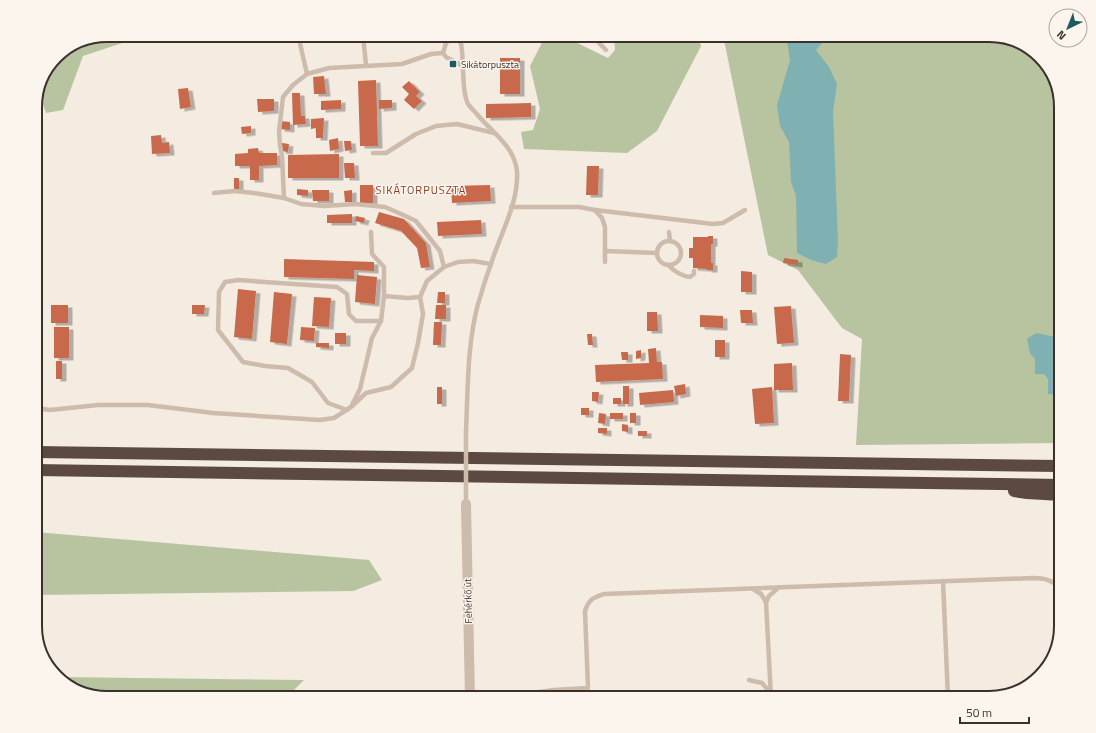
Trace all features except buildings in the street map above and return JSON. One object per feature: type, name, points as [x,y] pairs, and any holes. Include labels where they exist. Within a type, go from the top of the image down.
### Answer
[{"type":"highway","points":[[42,452],[1054,466]]},
{"type":"highway","points":[[42,470],[1054,485]]},
{"type":"highway","points":[[977,484],[1027,493],[1054,495]]},
{"type":"street","name":"Fehérkő út","points":[[466,504],[470,691]]},
{"type":"lane","points":[[300,42],[307,74]]},
{"type":"lane","points":[[364,42],[366,65]]},
{"type":"lane","points":[[443,52],[447,42]]},
{"type":"lane","points":[[461,42],[464,91],[468,104],[479,118],[496,133],[505,144],[515,161],[517,181],[516,193],[490,264],[478,305],[473,332],[468,369],[466,504]]},
{"type":"lane","points":[[599,42],[606,50]]},
{"type":"lane","points":[[284,198],[279,132],[283,97],[293,84],[307,74],[329,68],[402,64],[431,54],[443,52]]},
{"type":"lane","points":[[443,52],[446,57],[463,66]]},
{"type":"lane","points":[[373,153],[386,153],[416,134],[436,126],[457,124],[496,133]]},
{"type":"lane","points":[[214,192],[234,191],[254,193],[284,198],[301,204],[324,206],[355,204],[385,207],[416,222],[440,251],[444,267]]},
{"type":"lane","points":[[511,207],[579,207],[713,224],[723,223],[745,210]]},
{"type":"lane","points":[[595,210],[602,218],[605,226],[605,262]]},
{"type":"lane","points":[[349,408],[360,389],[372,338],[381,322],[384,296],[384,267],[372,254],[371,232]]},
{"type":"lane","points":[[669,232],[670,241]]},
{"type":"lane","points":[[668,265],[675,264],[680,259],[681,252],[678,245],[673,241],[666,241],[660,244],[656,250],[657,258],[662,263],[668,265],[674,271],[684,276],[690,277],[694,274],[694,271]]},
{"type":"lane","points":[[605,251],[657,253]]},
{"type":"lane","points":[[42,409],[50,410],[98,405],[148,405],[213,413],[320,420],[334,418],[349,408],[366,393],[391,387],[412,368],[423,314],[420,297],[427,281],[444,267],[458,262],[473,261],[490,264]]},
{"type":"lane","points":[[349,408],[328,403],[312,382],[288,368],[243,362],[218,330],[219,292],[225,282],[238,280],[337,287],[346,294],[348,314],[356,321],[381,322]]},
{"type":"lane","points":[[384,296],[407,298],[420,297]]},
{"type":"lane","points":[[547,691],[588,688],[585,611],[588,602],[595,597],[604,594],[1044,578],[1054,583]]},
{"type":"lane","points":[[943,581],[948,691]]},
{"type":"lane","points":[[770,691],[766,602],[769,596],[778,588]]},
{"type":"lane","points":[[753,589],[761,594],[766,602]]},
{"type":"lane","points":[[749,680],[762,683],[769,691]]},
{"type":"green space","points":[[107,42],[125,42],[83,56],[63,110],[46,113],[42,102],[44,90],[55,67],[64,58],[86,45]]},
{"type":"green space","points":[[542,42],[575,42],[608,58],[615,50],[614,42],[700,42],[701,46],[657,131],[627,153],[524,149],[521,132],[533,130],[540,109],[530,66]]},
{"type":"green space","points":[[724,42],[989,42],[1010,45],[1025,53],[1038,64],[1047,78],[1053,94],[1054,107],[1054,443],[856,445],[862,339],[842,328],[798,270],[768,255]]},
{"type":"green space","points":[[42,533],[369,560],[382,580],[353,591],[42,595]]},
{"type":"green space","points":[[67,677],[304,680],[293,691],[107,691],[90,689]]},
{"type":"water","points":[[787,42],[823,42],[816,50],[829,67],[837,84],[833,112],[838,242],[837,257],[826,264],[811,260],[797,253],[796,196],[791,182],[789,142],[780,126],[777,105],[790,60]]},
{"type":"water","points":[[1036,333],[1054,337],[1054,394],[1048,394],[1048,379],[1044,374],[1035,374],[1035,359],[1030,353],[1027,339]]},
{"type":"place","name":"Sikátorpuszta","points":[[453,64]]},
{"type":"district","name":"SIKÁTORPUSZTA","points":[[421,190]]}]
